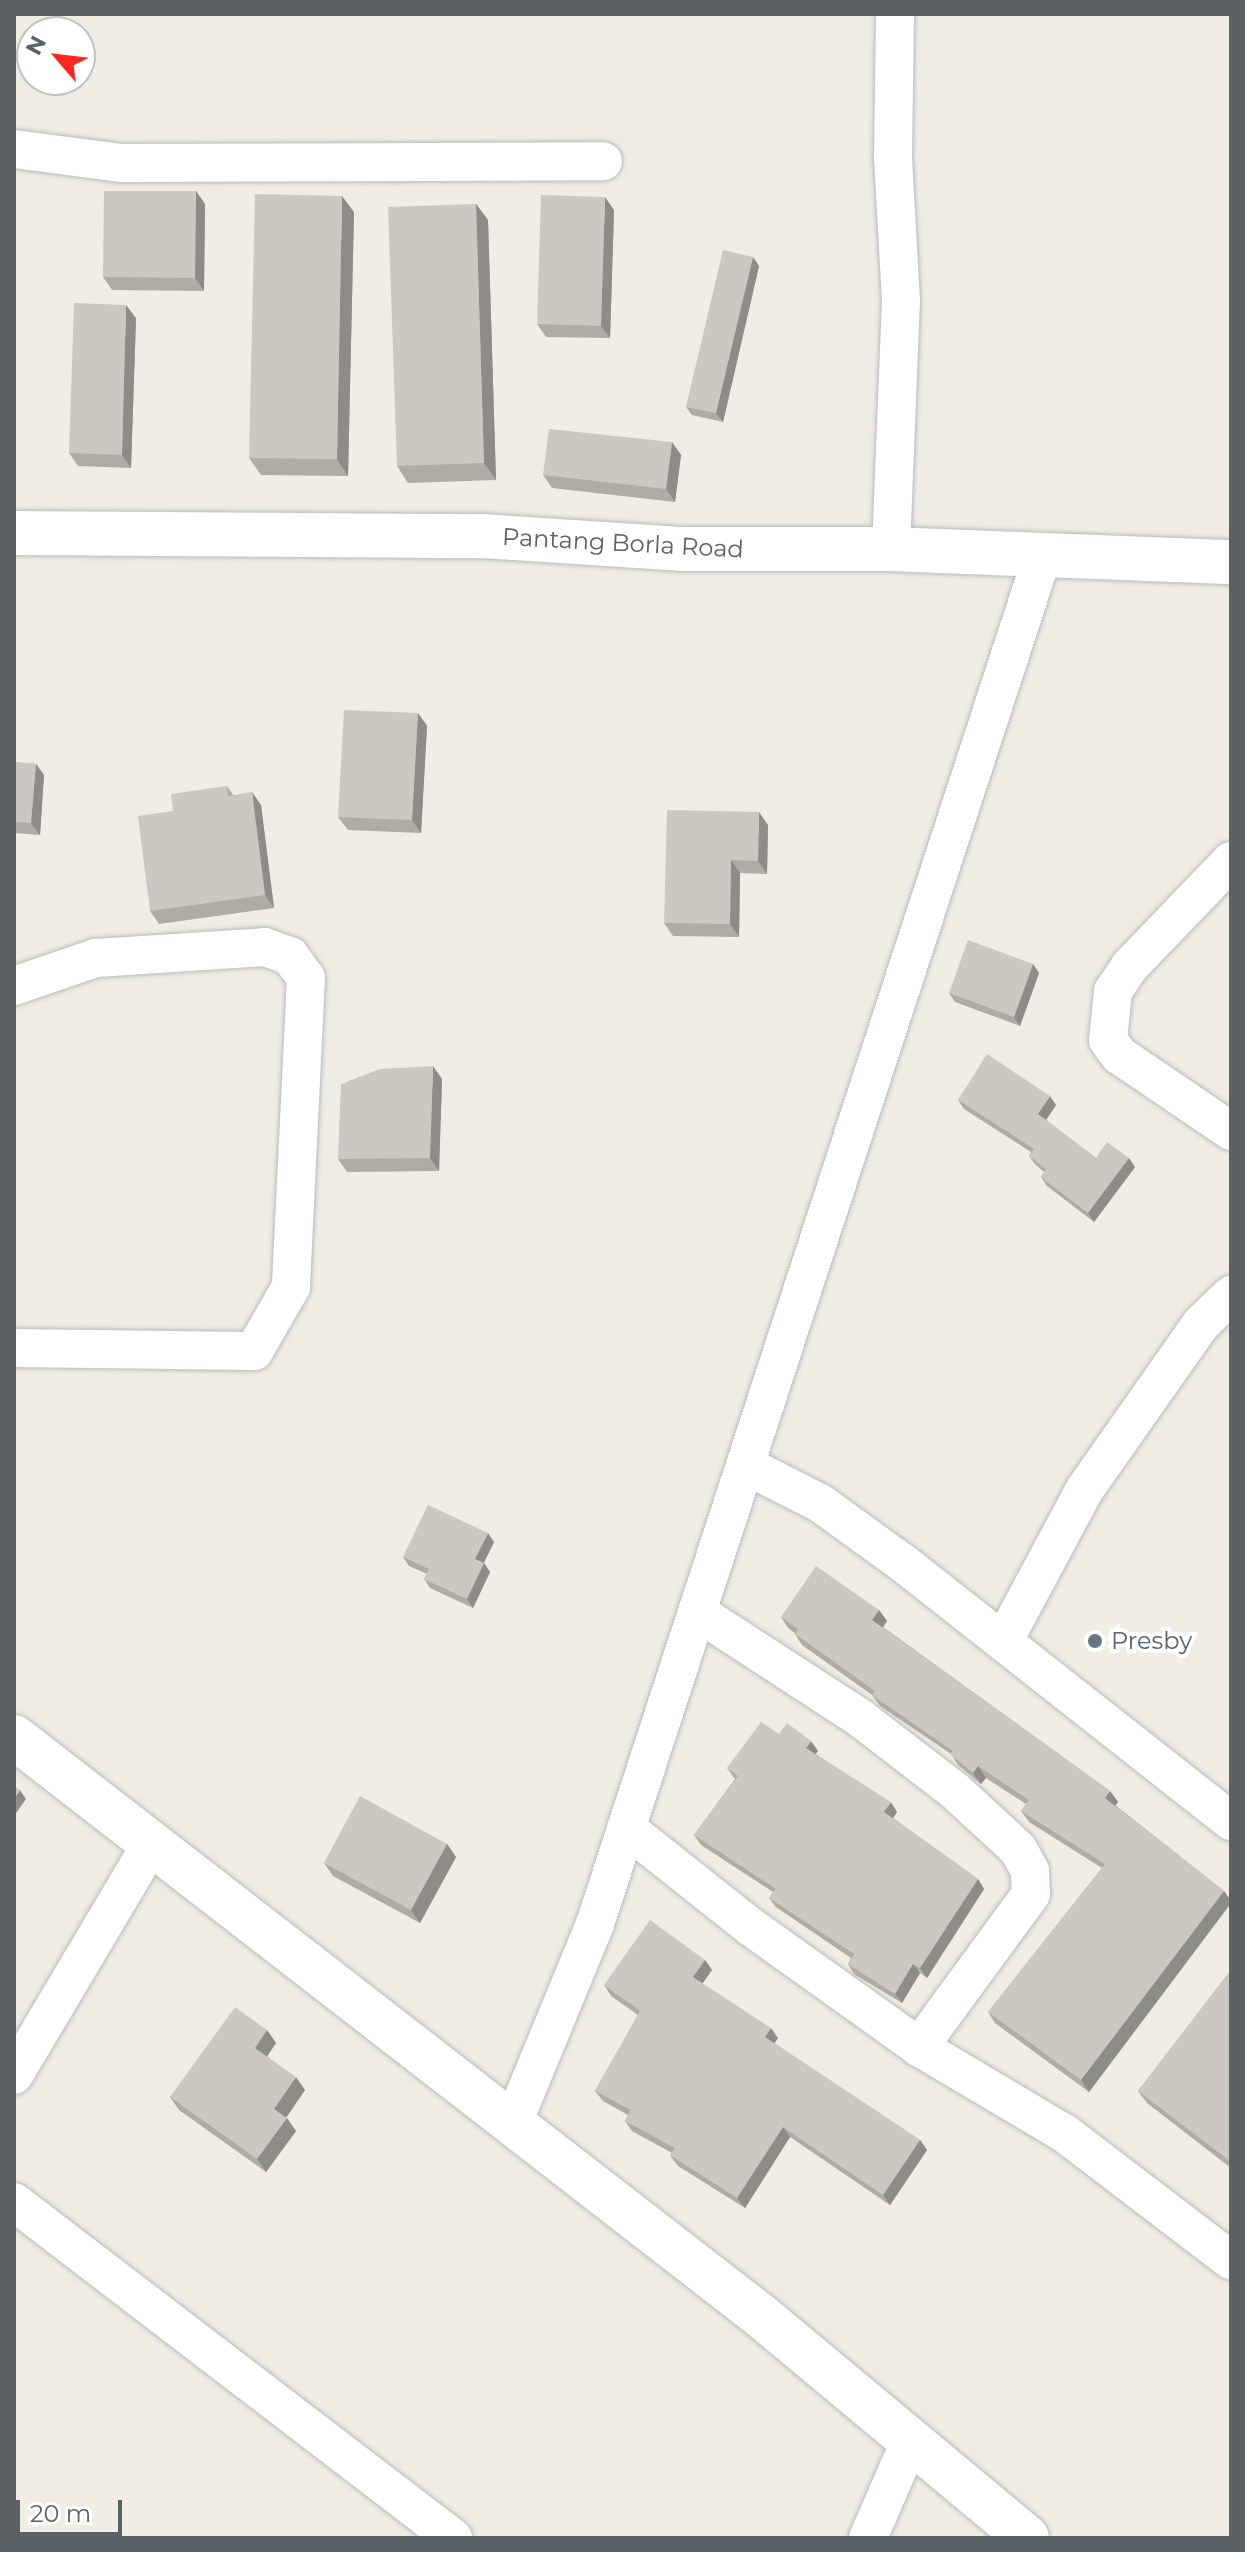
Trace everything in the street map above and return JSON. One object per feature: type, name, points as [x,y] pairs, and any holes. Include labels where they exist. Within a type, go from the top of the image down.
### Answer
[{"type":"street","points":[[891,549],[901,301],[893,156],[895,14]]},
{"type":"street","points":[[14,149],[122,163],[603,161]]},
{"type":"street","name":"Pantang Borla Road","points":[[14,533],[482,536],[681,549],[891,549],[1231,562]]},
{"type":"street","points":[[513,2123],[595,1924],[1043,554]]},
{"type":"street","points":[[1231,861],[1130,966],[1113,991],[1108,1028],[1108,1040],[1119,1055],[1231,1131]]},
{"type":"street","points":[[14,986],[96,958],[265,947],[290,956],[306,978],[291,1287],[254,1351],[14,1348]]},
{"type":"street","points":[[1004,1640],[1085,1489],[1201,1324],[1231,1295]]},
{"type":"street","points":[[745,1465],[820,1503],[1004,1640],[1231,1821]]},
{"type":"street","points":[[697,1612],[860,1718],[954,1790],[1018,1849],[1030,1871],[1031,1894],[919,2047]]},
{"type":"street","points":[[14,1737],[150,1846],[513,2123],[911,2439],[1027,2538]]},
{"type":"street","points":[[626,1828],[751,1927],[919,2047],[1064,2133],[1231,2260]]},
{"type":"street","points":[[14,2075],[150,1846]]},
{"type":"street","points":[[14,2202],[453,2538]]},
{"type":"street","points":[[868,2538],[911,2439]]},
{"type":"building","points":[[104,191],[196,191],[195,278],[103,277]]},
{"type":"building","points":[[255,194],[342,196],[337,459],[249,458]]},
{"type":"building","points":[[541,195],[605,197],[601,326],[537,324]]},
{"type":"building","points":[[476,204],[484,463],[397,466],[388,207]]},
{"type":"building","points":[[723,250],[753,257],[716,413],[686,407]]},
{"type":"building","points":[[74,303],[126,305],[122,455],[69,453]]},
{"type":"building","points":[[549,429],[672,442],[666,489],[543,475]]},
{"type":"building","points":[[344,710],[418,713],[412,820],[338,817]]},
{"type":"building","points":[[14,762],[36,764],[31,823],[14,822]]},
{"type":"building","points":[[227,786],[228,796],[252,792],[265,895],[150,911],[138,816],[173,811],[171,794]]},
{"type":"building","points":[[667,810],[759,812],[758,861],[731,860],[730,924],[664,923]]},
{"type":"building","points":[[968,940],[1033,964],[1014,1017],[949,993]]},
{"type":"building","points":[[987,1054],[1050,1096],[1038,1114],[1096,1158],[1107,1142],[1129,1158],[1088,1213],[1041,1177],[1046,1169],[1029,1156],[1034,1149],[958,1100]]},
{"type":"building","points":[[433,1066],[430,1158],[338,1159],[341,1084],[380,1069]]},
{"type":"building","points":[[428,1505],[488,1533],[475,1559],[484,1563],[467,1599],[424,1579],[429,1569],[403,1557]]},
{"type":"building","points":[[816,1566],[879,1610],[872,1620],[1110,1791],[1105,1798],[1224,1891],[1081,2080],[988,2012],[1105,1864],[1021,1811],[1029,1800],[978,1766],[973,1773],[950,1754],[953,1751],[872,1695],[875,1691],[795,1634],[798,1629],[781,1617]]},
{"type":"building","points":[[761,1722],[779,1734],[787,1723],[811,1741],[806,1748],[891,1802],[884,1812],[978,1879],[920,1968],[913,1964],[895,1994],[848,1964],[854,1954],[769,1898],[776,1889],[694,1835],[738,1776],[727,1768]]},
{"type":"building","points":[[360,1796],[447,1844],[411,1910],[324,1863]]},
{"type":"building","points":[[650,1920],[705,1960],[693,1977],[771,2028],[765,2037],[920,2140],[883,2195],[783,2127],[737,2198],[670,2155],[675,2148],[625,2121],[631,2110],[595,2091],[640,2011],[604,1985]]},
{"type":"building","points":[[1231,1970],[1231,2162],[1138,2091]]},
{"type":"building","points":[[235,2007],[267,2030],[255,2048],[296,2077],[274,2109],[287,2118],[257,2159],[170,2097]]},
{"type":"place","name":"Presby","points":[[1095,1641]]}]
